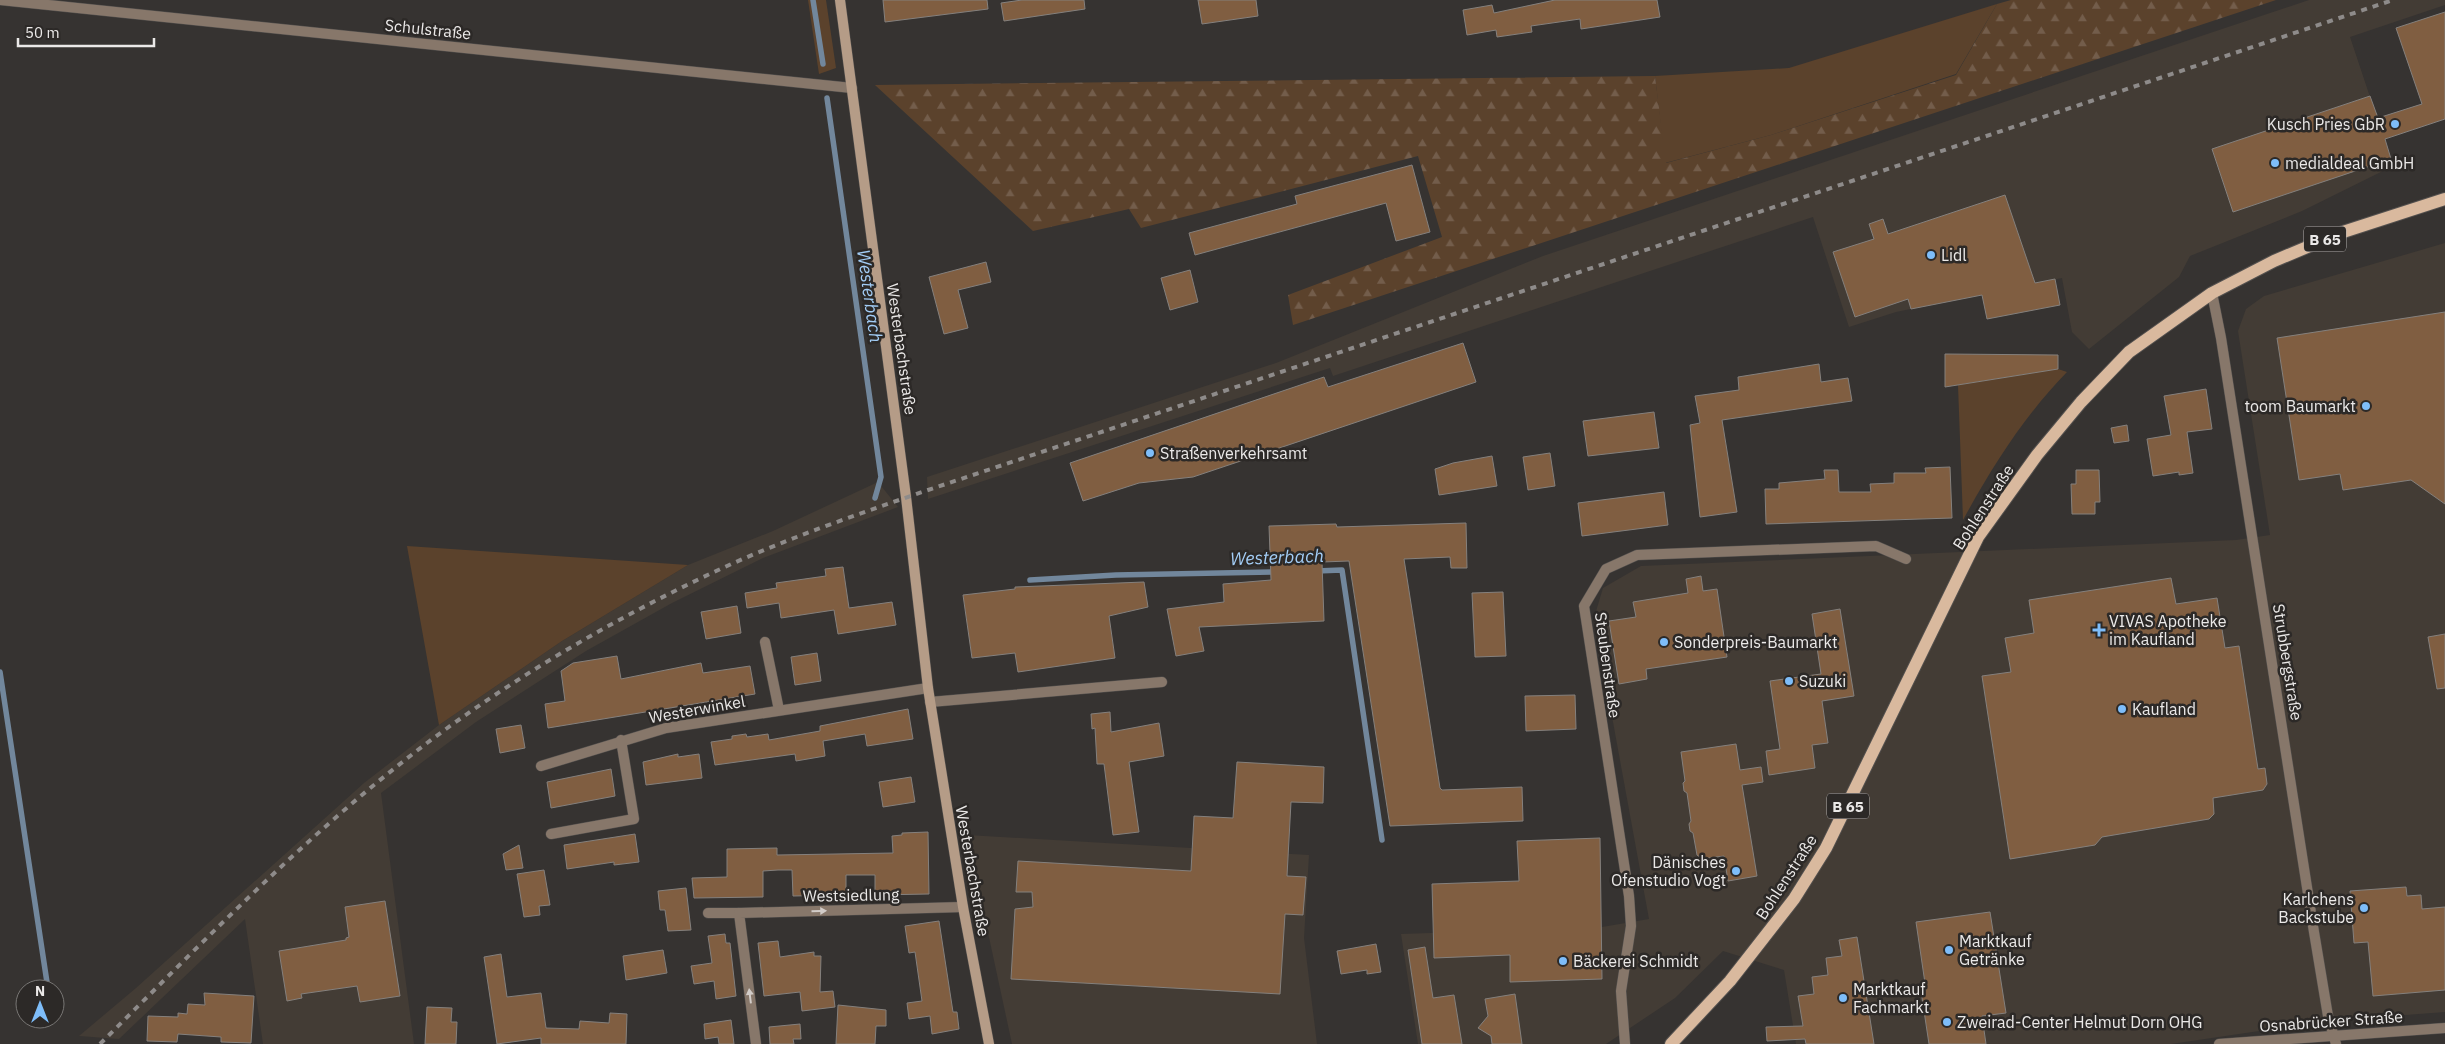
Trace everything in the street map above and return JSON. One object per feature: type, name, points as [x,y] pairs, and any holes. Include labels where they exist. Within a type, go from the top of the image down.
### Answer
[{"type":"main road","name":"Westerbachstraße","points":[[840,0],[905,488],[928,688],[963,907],[989,1044]]},
{"type":"main road","name":"Bohlenstraße","points":[[1671,1044],[1730,982],[1774,928],[1826,848],[1978,537],[2037,455],[2081,402],[2129,352],[2212,293],[2274,261],[2343,232],[2445,199]]},
{"type":"street","name":"Schulstraße","points":[[0,0],[852,88]]},
{"type":"street","name":"Strubbergstraße","points":[[2212,293],[2223,347],[2315,941],[2334,1040]]},
{"type":"street","name":"Steubenstraße","points":[[1626,1044],[1621,991],[1631,926],[1629,896],[1584,606],[1606,569],[1637,555],[1876,546],[1906,559]]},
{"type":"street","points":[[765,642],[779,710]]},
{"type":"street","points":[[930,702],[1162,682]]},
{"type":"street","name":"Westerwinkel","points":[[541,766],[666,728],[928,688]]},
{"type":"street","points":[[551,834],[634,819],[622,740]]},
{"type":"street","name":"Westsiedlung","points":[[708,914],[963,907]]},
{"type":"street","points":[[740,913],[756,1044]]},
{"type":"street","name":"Osnabrücker Straße","points":[[2219,1044],[2334,1040],[2445,1028]]},
{"type":"shaded area","points":[[2309,0],[2445,0],[2445,5],[2350,37],[2393,166],[2302,211],[2190,256],[2179,277],[2089,349],[2072,332],[2062,278],[1896,312],[1849,327],[1813,217],[1333,376],[1330,368],[928,499],[927,477],[1276,363],[1543,256]]},
{"type":"shaded area","points":[[2445,243],[2445,1012],[2326,1021],[2171,1044],[1796,1044],[1784,970],[1723,951],[1675,998],[1606,1044],[1418,1044],[1401,934],[1602,927],[1649,919],[1594,618],[1603,588],[1641,566],[2236,540],[2270,535],[2238,331],[2246,309],[2264,296]]},
{"type":"shaded area","points":[[878,482],[898,507],[763,558],[672,603],[586,651],[476,722],[381,793],[414,1044],[263,1044],[245,919],[119,1039],[79,1036],[136,988],[364,783],[439,725],[562,641],[688,565],[773,531]]},
{"type":"shaded area","points":[[967,835],[1309,855],[1304,938],[1317,1044],[1012,1044]]},
{"type":"green space","points":[[808,0],[826,0],[836,68],[819,74]]},
{"type":"green space","points":[[2011,0],[2276,0],[1293,325],[1288,295],[1442,237],[1418,156],[1141,228],[1129,209],[1033,231],[875,85],[1655,76],[1666,163],[1771,135],[1956,75],[1997,4]]},
{"type":"green space","points":[[1997,4],[1956,74],[1771,135],[1665,163],[1655,76],[1789,68]]},
{"type":"green space","points":[[2058,369],[2067,372],[2023,424],[1985,481],[1963,520],[1958,385]]},
{"type":"green space","points":[[407,546],[688,565],[562,641],[439,725]]},
{"type":"building","points":[[883,0],[987,0],[988,9],[885,22]]},
{"type":"building","points":[[1022,0],[1084,0],[1085,9],[1004,21],[1001,3]]},
{"type":"building","points":[[1198,0],[1256,0],[1258,16],[1202,24]]},
{"type":"building","points":[[1555,0],[1657,0],[1660,17],[1581,29],[1580,19],[1531,26],[1532,32],[1497,37],[1496,30],[1467,35],[1463,10],[1492,5],[1494,13]]},
{"type":"building","points":[[2445,12],[2445,119],[2385,139],[2391,159],[2233,212],[2212,149],[2370,96],[2378,118],[2422,104],[2396,28]]},
{"type":"building","points":[[1412,165],[1430,232],[1396,241],[1386,203],[1195,255],[1189,233],[1297,204],[1295,196]]},
{"type":"building","name":"Lidl","points":[[2005,195],[2035,283],[2055,279],[2060,305],[1987,319],[1982,295],[1911,309],[1908,299],[1855,317],[1833,252],[1874,239],[1869,224],[1883,219],[1888,234]]},
{"type":"building","points":[[986,262],[991,282],[958,290],[968,328],[944,334],[929,277]]},
{"type":"building","points":[[1190,270],[1198,302],[1170,310],[1161,278]]},
{"type":"building","name":"toom Baumarkt","points":[[2445,312],[2445,504],[2411,480],[2343,490],[2340,474],[2299,480],[2277,338]]},
{"type":"building","points":[[1463,343],[1476,382],[1193,477],[1139,483],[1083,501],[1070,463],[1324,377],[1328,387]]},
{"type":"building","points":[[1945,354],[2058,355],[2058,369],[1945,387]]},
{"type":"building","points":[[1819,364],[1821,382],[1848,378],[1852,401],[1722,420],[1737,512],[1700,517],[1690,425],[1700,423],[1695,396],[1739,390],[1738,377]]},
{"type":"building","points":[[2206,389],[2212,429],[2187,432],[2193,473],[2179,475],[2179,472],[2153,476],[2147,439],[2171,435],[2164,396]]},
{"type":"building","points":[[1654,412],[1659,448],[1588,456],[1583,421]]},
{"type":"building","points":[[2127,425],[2129,441],[2114,443],[2111,428]]},
{"type":"building","points":[[1550,453],[1555,486],[1528,490],[1523,457]]},
{"type":"building","points":[[1492,456],[1497,486],[1439,495],[1435,469],[1453,463]]},
{"type":"building","points":[[1950,467],[1952,518],[1766,524],[1765,489],[1779,489],[1779,483],[1825,479],[1824,470],[1838,470],[1839,492],[1871,492],[1870,484],[1894,483],[1894,473],[1926,473],[1925,468]]},
{"type":"building","points":[[2076,470],[2099,470],[2100,502],[2095,502],[2095,514],[2072,514],[2071,484],[2076,484]]},
{"type":"building","points":[[1664,492],[1668,525],[1582,536],[1578,503]]},
{"type":"building","points":[[1466,523],[1467,568],[1451,568],[1450,557],[1404,559],[1440,788],[1442,790],[1522,787],[1523,821],[1390,826],[1349,561],[1322,562],[1324,621],[1199,627],[1204,651],[1176,656],[1167,609],[1224,602],[1223,584],[1271,580],[1269,526],[1336,524],[1337,527]]},
{"type":"building","points":[[843,567],[849,608],[892,602],[896,625],[838,634],[834,610],[781,618],[779,603],[747,608],[745,593],[777,588],[776,583],[826,576],[825,569]]},
{"type":"building","points":[[1701,576],[1703,591],[1717,589],[1727,657],[1646,669],[1647,679],[1619,684],[1609,621],[1636,617],[1633,602],[1688,593],[1686,579]]},
{"type":"building","points":[[2171,578],[2176,604],[2217,598],[2225,648],[2239,646],[2258,769],[2265,768],[2267,784],[2263,790],[2213,798],[2214,814],[2209,819],[2102,837],[2095,845],[2010,859],[1982,676],[2011,672],[2005,638],[2034,633],[2029,600]]},
{"type":"building","points":[[1144,582],[1148,607],[1109,616],[1115,658],[1018,672],[1015,653],[972,658],[963,595],[1015,589],[1015,587]]},
{"type":"building","points":[[1503,592],[1506,656],[1475,657],[1472,593]]},
{"type":"building","points":[[737,606],[741,633],[706,639],[701,612]]},
{"type":"building","points":[[1840,609],[1854,696],[1822,701],[1828,743],[1812,745],[1815,768],[1769,775],[1766,751],[1780,749],[1770,681],[1821,674],[1812,614]]},
{"type":"building","points":[[2445,634],[2445,688],[2437,689],[2428,637]]},
{"type":"building","points":[[817,653],[821,681],[795,685],[791,657]]},
{"type":"building","points":[[617,656],[621,679],[701,663],[703,673],[750,666],[755,694],[548,728],[545,704],[565,701],[561,671],[573,663]]},
{"type":"building","points":[[1575,695],[1576,729],[1526,731],[1525,696]]},
{"type":"building","points":[[908,709],[913,739],[867,746],[865,734],[823,741],[825,756],[796,761],[795,754],[715,765],[711,742],[732,739],[732,736],[746,734],[747,737],[768,734],[769,740],[820,731],[820,726]]},
{"type":"building","points":[[1110,712],[1111,732],[1159,723],[1164,756],[1129,762],[1139,832],[1113,835],[1104,764],[1097,764],[1095,728],[1092,729],[1091,714]]},
{"type":"building","points":[[521,725],[525,748],[500,753],[496,729]]},
{"type":"building","points":[[1736,744],[1740,770],[1761,767],[1763,782],[1742,785],[1757,876],[1728,881],[1724,856],[1702,859],[1697,855],[1693,833],[1690,831],[1689,824],[1691,821],[1687,793],[1684,791],[1683,783],[1685,781],[1681,752]]},
{"type":"building","points":[[678,754],[678,757],[699,754],[702,778],[646,785],[643,762]]},
{"type":"building","points":[[1237,762],[1324,767],[1323,803],[1291,802],[1287,876],[1306,877],[1303,915],[1285,914],[1280,994],[1011,979],[1015,909],[1033,907],[1032,892],[1016,892],[1018,861],[1191,871],[1194,816],[1233,818]]},
{"type":"building","points":[[611,769],[615,796],[551,808],[547,782]]},
{"type":"building","points":[[911,777],[915,802],[883,807],[879,782]]},
{"type":"building","points":[[928,832],[929,894],[875,895],[875,875],[846,875],[846,895],[793,896],[792,870],[778,870],[763,871],[763,897],[694,898],[692,878],[727,877],[727,849],[777,848],[777,855],[893,853],[892,836],[902,835],[902,833]]},
{"type":"building","points":[[635,834],[639,862],[614,865],[614,862],[567,869],[564,845]]},
{"type":"building","points":[[1600,838],[1602,979],[1510,982],[1510,955],[1434,958],[1432,884],[1519,881],[1517,841]]},
{"type":"building","points":[[519,845],[523,868],[506,870],[503,854]]},
{"type":"building","points":[[544,870],[550,905],[539,906],[540,915],[524,917],[517,874]]},
{"type":"building","points":[[2406,887],[2407,896],[2421,895],[2422,909],[2445,907],[2445,990],[2373,996],[2368,942],[2354,943],[2350,891]]},
{"type":"building","points":[[686,888],[691,930],[668,931],[665,910],[660,910],[658,891]]},
{"type":"building","points":[[385,901],[400,996],[360,1002],[357,986],[301,994],[302,998],[287,1001],[279,951],[346,940],[349,937],[345,907]]},
{"type":"building","points":[[1990,912],[2006,1013],[1982,1016],[1986,1044],[1929,1044],[1921,991],[1926,990],[1916,922]]},
{"type":"building","points":[[939,921],[953,1012],[957,1012],[959,1029],[932,1034],[930,1016],[909,1019],[907,1003],[922,1001],[915,952],[909,953],[905,926]]},
{"type":"building","points":[[725,934],[726,943],[730,943],[736,996],[716,999],[714,981],[694,984],[691,966],[712,963],[708,936]]},
{"type":"building","points":[[1857,937],[1874,1044],[1806,1044],[1805,1039],[1767,1041],[1766,1027],[1803,1026],[1798,996],[1814,994],[1812,977],[1828,975],[1826,958],[1842,956],[1839,940]]},
{"type":"building","points":[[778,941],[780,957],[814,952],[814,956],[821,956],[820,992],[833,991],[835,1007],[802,1011],[800,992],[764,996],[758,943]]},
{"type":"building","points":[[1376,944],[1381,972],[1367,974],[1367,970],[1341,974],[1337,951]]},
{"type":"building","points":[[1425,947],[1433,998],[1454,995],[1462,1044],[1422,1044],[1408,950]]},
{"type":"building","points":[[663,950],[667,973],[626,980],[623,956]]},
{"type":"building","points":[[501,954],[507,997],[541,993],[546,1028],[579,1029],[580,1021],[609,1023],[610,1013],[627,1014],[626,1044],[541,1044],[541,1038],[497,1044],[484,957]]},
{"type":"building","points":[[204,993],[254,996],[251,1043],[221,1042],[221,1037],[178,1034],[177,1042],[147,1041],[148,1016],[178,1017],[178,1013],[187,1014],[188,1004],[205,1005]]},
{"type":"building","points":[[1515,994],[1522,1044],[1492,1044],[1491,1036],[1478,1028],[1488,1016],[1485,999]]},
{"type":"building","points":[[838,1005],[886,1010],[886,1026],[876,1026],[875,1044],[836,1044]]},
{"type":"building","points":[[427,1007],[452,1008],[451,1022],[457,1022],[456,1044],[425,1044]]},
{"type":"building","points":[[731,1020],[734,1044],[719,1044],[718,1037],[705,1039],[704,1024]]},
{"type":"building","points":[[800,1024],[801,1039],[793,1039],[794,1044],[770,1044],[769,1027]]},
{"type":"waterway","name":"Westerbach","points":[[813,0],[823,64]]},
{"type":"waterway","name":"Westerbach","points":[[827,98],[881,477],[875,498]]},
{"type":"waterway","name":"Westerbach","points":[[1316,571],[1342,570],[1382,840]]},
{"type":"waterway","name":"Westerbach","points":[[1030,580],[1116,575],[1277,572]]},
{"type":"waterway","points":[[0,672],[46,979]]},
{"type":"railway","points":[[100,1044],[299,850],[340,813],[427,743],[498,693],[572,647],[649,604],[751,555],[925,491],[2393,0]]},
{"type":"place","name":"Kusch Pries GbR","points":[[2395,124]]},
{"type":"place","name":"medialdeal GmbH","points":[[2275,163]]},
{"type":"place","name":"Lidl","points":[[1931,255]]},
{"type":"place","name":"toom Baumarkt","points":[[2366,406]]},
{"type":"place","name":"Straßenverkehrsamt","points":[[1150,453]]},
{"type":"place","name":"VIVAS Apotheke im Kaufland","points":[[2099,630]]},
{"type":"place","name":"Sonderpreis-Baumarkt","points":[[1664,642]]},
{"type":"place","name":"Suzuki","points":[[1789,681]]},
{"type":"place","name":"Kaufland","points":[[2122,709]]},
{"type":"place","name":"Dänisches Ofenstudio Vogt","points":[[1736,871]]},
{"type":"place","name":"Karlchens Backstube","points":[[2364,908]]},
{"type":"place","name":"Marktkauf Getränke","points":[[1949,950]]},
{"type":"place","name":"Bäckerei Schmidt","points":[[1563,961]]},
{"type":"place","name":"Marktkauf Fachmarkt","points":[[1843,998]]},
{"type":"place","name":"Zweirad-Center Helmut Dorn OHG","points":[[1947,1022]]}]
